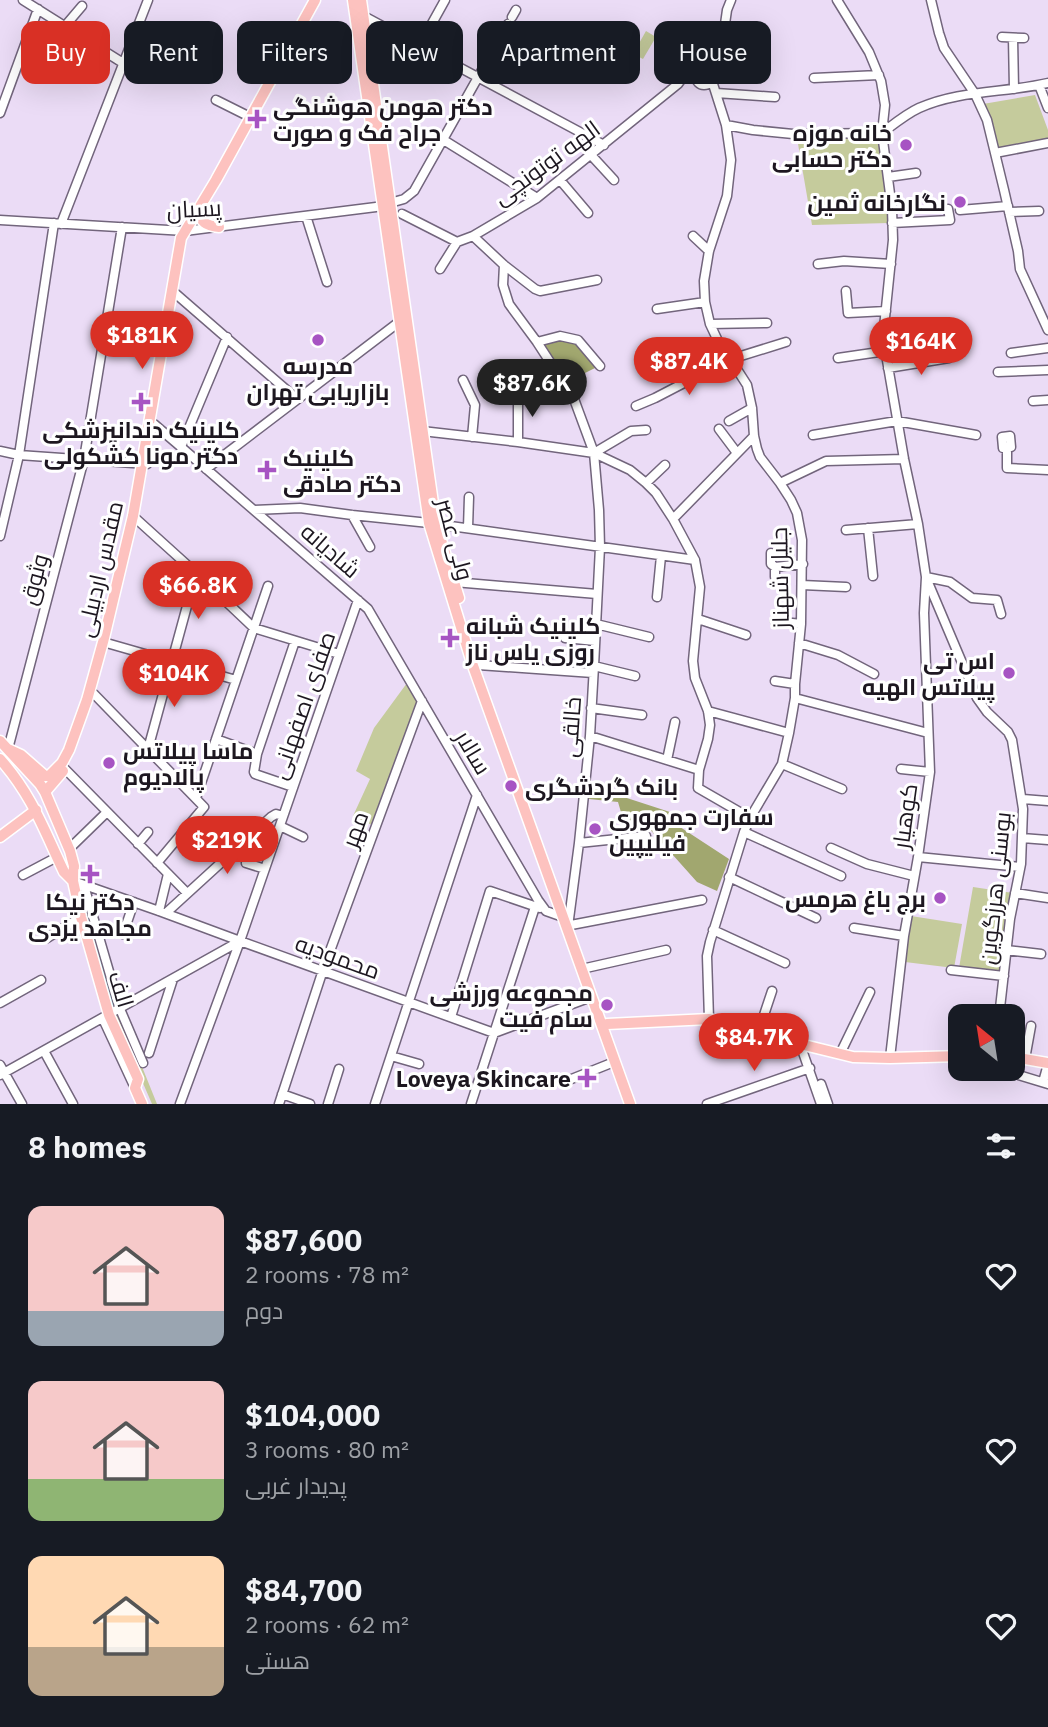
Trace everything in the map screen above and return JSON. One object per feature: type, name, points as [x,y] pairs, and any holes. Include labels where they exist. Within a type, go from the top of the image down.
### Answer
[{"type":"main road","name":"مقدس اردبیلی","points":[[45,792],[65,769],[79,742],[94,694],[136,519],[181,238],[314,0]]},
{"type":"main road","name":"ولی عصر","points":[[353,0],[359,13],[389,204],[422,430],[432,523],[629,1104]]},
{"type":"main road","name":"ولی عصر","points":[[361,0],[359,13],[399,322],[432,523],[472,663],[635,1104]]},
{"type":"main road","points":[[201,204],[199,213],[202,221],[207,225],[219,227]]},
{"type":"main road","name":"مقدس اردبیلی","points":[[8,749],[21,755],[45,776],[53,774],[69,750],[105,642]]},
{"type":"main road","points":[[0,741],[45,792]]},
{"type":"main road","points":[[0,759],[15,776],[35,808],[57,858],[73,881]]},
{"type":"main road","name":"الف","points":[[45,792],[70,850],[74,866],[73,881],[106,1017],[138,1079],[135,1088],[142,1104]]},
{"type":"main road","points":[[0,830],[35,808]]},
{"type":"main road","points":[[0,837],[35,808]]},
{"type":"main road","points":[[57,858],[64,858],[70,850]]},
{"type":"main road","points":[[607,1024],[709,1019],[853,1057],[948,1056]]},
{"type":"main road","points":[[1026,1059],[1048,1064]]},
{"type":"street","points":[[139,21],[148,0]]},
{"type":"street","points":[[433,21],[445,0]]},
{"type":"street","points":[[725,21],[731,0]]},
{"type":"street","points":[[837,0],[869,52],[885,105],[882,133],[893,240],[883,337],[926,577],[950,582],[972,598],[997,600],[1001,614]]},
{"type":"street","points":[[931,0],[944,48],[975,94],[987,120],[1009,209],[1020,269],[1045,315],[1048,330]]},
{"type":"street","points":[[26,1],[57,21]]},
{"type":"street","points":[[69,21],[82,6]]},
{"type":"street","points":[[0,113],[38,9]]},
{"type":"street","points":[[359,13],[374,21]]},
{"type":"street","points":[[510,21],[512,17]]},
{"type":"street","points":[[1002,37],[1024,38]]},
{"type":"street","points":[[1013,37],[1014,89]]},
{"type":"street","points":[[0,536],[19,455],[58,223],[124,62],[110,53]]},
{"type":"street","points":[[814,78],[878,75]]},
{"type":"street","points":[[389,204],[404,200],[414,191],[477,79]]},
{"type":"street","points":[[491,84],[604,145]]},
{"type":"street","name":"الهه توتونچی","points":[[457,242],[473,236],[537,198],[678,84]]},
{"type":"street","points":[[700,84],[708,84]]},
{"type":"street","name":"جلیل شهناز","points":[[700,84],[720,106]]},
{"type":"street","name":"جلیل شهناز","points":[[709,1019],[707,956],[713,930],[744,832],[782,764],[789,733],[795,698],[803,564],[803,540],[797,513],[761,457],[754,436],[747,385],[728,359],[710,324],[705,302],[704,281],[709,251],[727,196],[730,173],[730,144],[714,84]]},
{"type":"street","points":[[726,125],[793,134],[882,133],[917,109],[955,96],[1044,84],[1048,108]]},
{"type":"street","points":[[716,93],[775,97]]},
{"type":"street","points":[[216,100],[250,117]]},
{"type":"street","points":[[442,139],[537,198]]},
{"type":"street","points":[[995,152],[1048,142]]},
{"type":"street","points":[[591,155],[614,180]]},
{"type":"street","points":[[888,177],[916,173]]},
{"type":"street","points":[[560,180],[588,213]]},
{"type":"street","name":"پسیان","points":[[0,220],[185,231],[389,204]]},
{"type":"street","points":[[892,223],[950,220],[948,209]]},
{"type":"street","points":[[960,210],[1039,211]]},
{"type":"street","points":[[402,214],[457,242],[440,269]]},
{"type":"street","points":[[306,216],[327,282]]},
{"type":"street","name":"وثوق","points":[[8,749],[83,460],[122,227]]},
{"type":"street","points":[[473,236],[504,265],[540,291],[597,280]]},
{"type":"street","points":[[693,236],[709,251]]},
{"type":"street","points":[[818,264],[844,261],[891,264]]},
{"type":"street","name":"خالقی","points":[[504,265],[505,296],[574,399],[594,453],[600,547],[592,708],[579,843],[568,920]]},
{"type":"street","points":[[846,291],[848,313],[886,312]]},
{"type":"street","points":[[174,293],[298,399]]},
{"type":"street","points":[[657,309],[705,302]]},
{"type":"street","points":[[206,468],[399,322]]},
{"type":"street","points":[[710,324],[767,323]]},
{"type":"street","points":[[537,342],[560,336],[578,341],[600,366]]},
{"type":"street","points":[[181,447],[227,337]]},
{"type":"street","points":[[636,406],[728,359],[786,342]]},
{"type":"street","points":[[1011,353],[1048,348]]},
{"type":"street","points":[[838,358],[886,351]]},
{"type":"street","points":[[888,368],[949,358]]},
{"type":"street","points":[[998,372],[1048,370]]},
{"type":"street","points":[[463,380],[475,405],[472,436]]},
{"type":"street","points":[[518,397],[518,442]]},
{"type":"street","points":[[1033,401],[1048,400]]},
{"type":"street","points":[[729,421],[752,408]]},
{"type":"street","points":[[813,435],[897,421],[975,435]]},
{"type":"street","name":"شادیانه","points":[[151,423],[358,600]]},
{"type":"street","points":[[719,429],[737,453]]},
{"type":"street","points":[[422,430],[594,453],[619,464],[646,483],[656,494],[673,519],[695,561],[701,587],[693,661],[710,725],[699,770],[698,788],[750,818]]},
{"type":"street","points":[[594,453],[631,431],[646,430]]},
{"type":"street","points":[[673,519],[754,436]]},
{"type":"street","points":[[1007,447],[1007,468],[1048,470]]},
{"type":"street","points":[[0,451],[19,455],[144,464]]},
{"type":"street","points":[[780,483],[826,461],[904,459]]},
{"type":"street","points":[[646,483],[665,465]]},
{"type":"street","points":[[468,497],[468,528]]},
{"type":"street","points":[[254,510],[300,508],[432,523],[695,561]]},
{"type":"street","points":[[352,515],[370,547]]},
{"type":"street","points":[[136,519],[254,628],[340,654]]},
{"type":"street","points":[[846,530],[918,524]]},
{"type":"street","points":[[868,528],[873,576]]},
{"type":"street","points":[[771,553],[775,577]]},
{"type":"street","points":[[657,597],[661,556]]},
{"type":"street","points":[[775,567],[803,564]]},
{"type":"street","points":[[148,749],[196,573]]},
{"type":"street","name":"بوسنی هرزگوین","points":[[926,577],[977,698],[1012,740],[1023,799],[1020,867],[1006,950],[1001,1004]]},
{"type":"street","name":"کوهیار","points":[[890,1058],[904,936],[930,772],[924,627],[926,577]]},
{"type":"street","points":[[454,582],[597,594]]},
{"type":"street","points":[[196,798],[268,586]]},
{"type":"street","points":[[802,586],[846,587]]},
{"type":"street","name":"صفای اصفهانی","points":[[180,1104],[240,942],[358,600]]},
{"type":"street","name":"سالار","points":[[358,600],[368,609],[546,911]]},
{"type":"street","points":[[924,627],[926,618],[931,614],[937,614],[945,623]]},
{"type":"street","points":[[698,619],[746,635]]},
{"type":"street","points":[[775,621],[801,624]]},
{"type":"street","points":[[596,624],[649,637]]},
{"type":"street","points":[[565,638],[595,641]]},
{"type":"street","points":[[293,787],[254,772],[257,754],[295,641]]},
{"type":"street","points":[[105,642],[236,680]]},
{"type":"street","points":[[799,643],[838,654],[874,674]]},
{"type":"street","points":[[478,665],[594,670],[635,676]]},
{"type":"street","points":[[775,681],[795,684]]},
{"type":"street","points":[[94,694],[203,805],[203,810],[157,863]]},
{"type":"street","points":[[795,698],[928,733]]},
{"type":"street","name":"مهر","points":[[279,1104],[323,971],[422,701]]},
{"type":"street","points":[[592,708],[642,715]]},
{"type":"street","points":[[708,711],[789,733]]},
{"type":"street","points":[[667,760],[675,722]]},
{"type":"street","points":[[590,736],[699,770]]},
{"type":"street","points":[[216,739],[257,754]]},
{"type":"street","points":[[782,764],[842,789]]},
{"type":"street","points":[[65,769],[187,893]]},
{"type":"street","points":[[901,769],[930,772]]},
{"type":"street","points":[[375,1104],[477,795]]},
{"type":"street","points":[[1023,799],[1048,801]]},
{"type":"street","points":[[70,850],[107,812]]},
{"type":"street","points":[[162,912],[187,893],[271,817],[276,814],[283,816]]},
{"type":"street","points":[[280,826],[303,837]]},
{"type":"street","points":[[138,844],[148,832]]},
{"type":"street","points":[[744,832],[841,876]]},
{"type":"street","points":[[579,843],[646,836]]},
{"type":"street","points":[[1022,838],[1048,840]]},
{"type":"street","points":[[251,848],[246,863],[265,869]]},
{"type":"street","points":[[831,848],[867,864],[914,876]]},
{"type":"street","points":[[918,857],[1020,867]]},
{"type":"street","points":[[23,875],[57,858]]},
{"type":"street","points":[[162,912],[168,874]]},
{"type":"street","points":[[729,877],[816,918]]},
{"type":"street","name":"محمودیه","points":[[73,881],[494,1033]]},
{"type":"street","points":[[85,889],[120,1009],[143,1063]]},
{"type":"street","points":[[451,1017],[490,891],[568,920],[702,900]]},
{"type":"street","points":[[1015,893],[1048,898]]},
{"type":"street","points":[[123,934],[134,902]]},
{"type":"street","points":[[471,1104],[535,906]]},
{"type":"street","points":[[47,938],[81,917]]},
{"type":"street","points":[[854,928],[904,936]]},
{"type":"street","points":[[713,930],[785,963]]},
{"type":"street","points":[[22,1104],[1,1071],[44,1051],[240,942]]},
{"type":"street","points":[[586,968],[666,950]]},
{"type":"street","points":[[1006,950],[1041,954]]},
{"type":"street","points":[[951,970],[1004,976]]},
{"type":"street","points":[[149,1053],[173,979]]},
{"type":"street","points":[[0,1003],[41,980]]},
{"type":"street","points":[[758,1032],[772,991]]},
{"type":"street","points":[[840,1054],[870,992]]},
{"type":"street","points":[[494,1033],[591,997]]},
{"type":"street","points":[[1026,1054],[1031,1026]]},
{"type":"street","points":[[803,1045],[821,1104]]},
{"type":"street","points":[[803,1045],[828,1104]]},
{"type":"street","points":[[44,1051],[73,1104]]},
{"type":"street","points":[[391,1056],[419,1064]]},
{"type":"street","points":[[564,1082],[614,1062]]},
{"type":"street","points":[[1026,1077],[1046,1083],[1048,1064]]},
{"type":"street","points":[[707,1104],[810,1068]]},
{"type":"street","points":[[328,1104],[339,1069]]},
{"type":"street","points":[[282,1094],[310,1104]]},
{"type":"shaded area","points":[[646,31],[654,36],[643,59],[640,58],[640,42]]},
{"type":"shaded area","points":[[1035,95],[1048,130],[1048,139],[998,148],[983,104]]},
{"type":"shaded area","points":[[878,137],[889,223],[812,225],[797,138]]},
{"type":"shaded area","points":[[560,339],[578,343],[597,367],[567,382],[541,344]]},
{"type":"shaded area","points":[[407,683],[417,701],[372,825],[353,816],[370,779],[356,771],[374,728]]},
{"type":"shaded area","points":[[590,786],[676,814],[677,825],[729,859],[717,891],[697,882],[647,826],[625,826],[618,802],[589,799]]},
{"type":"shaded area","points":[[78,884],[81,884],[118,1008],[112,1011]]},
{"type":"shaded area","points":[[973,887],[1013,893],[1002,973],[959,968]]},
{"type":"shaded area","points":[[911,916],[962,924],[954,968],[905,962]]},
{"type":"shaded area","points":[[120,1012],[157,1104],[152,1104],[114,1016]]},
{"type":"place","name":"دکتر هومن هوشنگی جراح فک و صورت","points":[[257,119]]},
{"type":"place","name":"خانه موزه دکتر حسابی","points":[[906,145]]},
{"type":"place","name":"نگارخانه ثمین","points":[[960,202]]},
{"type":"place","name":"مدرسه بازاریابی تهران","points":[[318,340]]},
{"type":"place","name":"کلینیک دندانپزشکی دکتر مونا کشکولی","points":[[141,402]]},
{"type":"place","name":"کلینیک دکتر صادقی","points":[[267,470]]},
{"type":"place","name":"کلینیک شبانه روزی یاس ناز","points":[[450,638]]},
{"type":"place","name":"اس تی پیلاتس الهیه","points":[[1009,673]]},
{"type":"place","name":"ماسا پیلاتس پالادیوم","points":[[109,763]]},
{"type":"place","name":"بانک گردشگری","points":[[511,786]]},
{"type":"place","name":"سفارت جمهوری فیلیپین","points":[[595,829]]},
{"type":"place","name":"دکتر نیکا مجاهد یزدی","points":[[90,874]]},
{"type":"place","name":"برج باغ هرمس","points":[[940,898]]},
{"type":"place","name":"مجموعه ورزشی سام فیت","points":[[607,1005]]},
{"type":"place","name":"Loveya Skincare","points":[[587,1078]]}]
